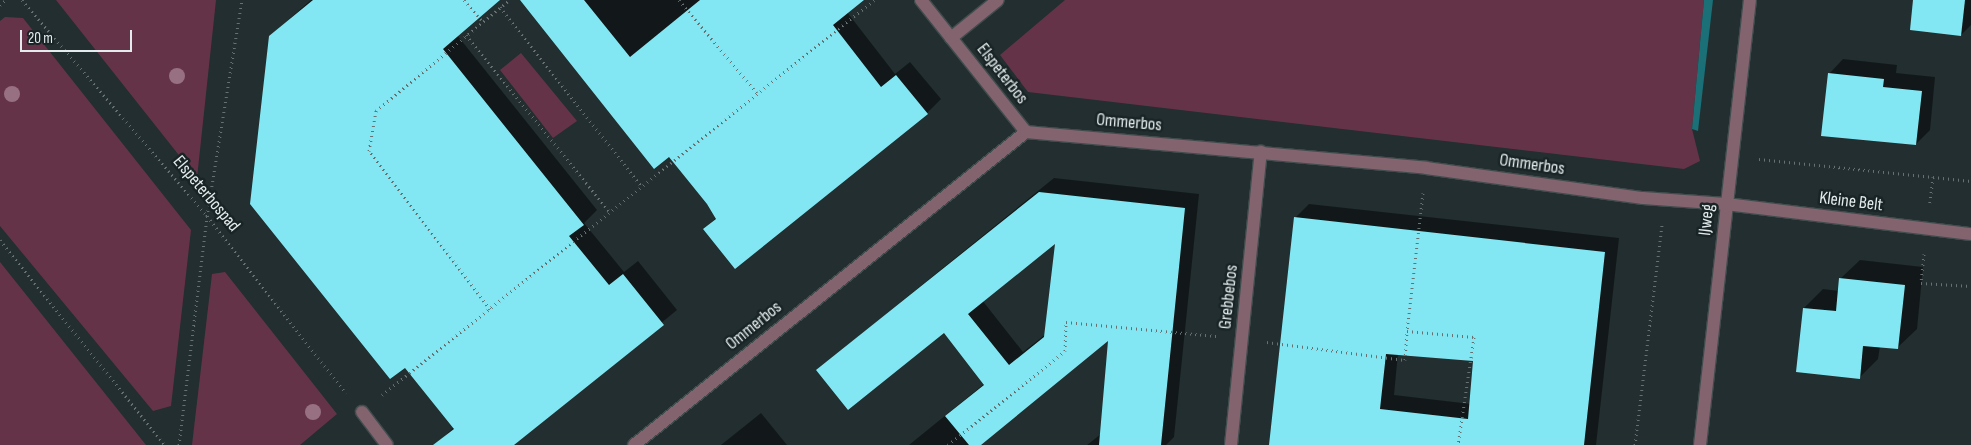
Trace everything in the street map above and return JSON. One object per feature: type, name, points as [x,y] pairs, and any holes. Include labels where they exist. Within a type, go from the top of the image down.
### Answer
[{"type":"street","name":"Elspeterbos","points":[[921,0],[1026,132]]},
{"type":"street","name":"Elspeterbos","points":[[951,38],[998,0]]},
{"type":"street","name":"IJweg","points":[[1700,445],[1750,0]]},
{"type":"street","name":"Ommerbos","points":[[634,445],[1026,132],[1426,168],[1665,200],[1726,204]]},
{"type":"street","name":"Grebbebos","points":[[1231,445],[1261,152]]},
{"type":"street","name":"Kleine Belt","points":[[1726,204],[1971,234]]},
{"type":"street","points":[[362,412],[387,445]]},
{"type":"path","points":[[0,5],[6,0]]},
{"type":"path","name":"Elspeterbospad","points":[[22,0],[207,216],[362,412]]},
{"type":"path","points":[[179,445],[207,216],[242,0]]},
{"type":"path","points":[[464,0],[482,21]]},
{"type":"path","points":[[490,308],[369,151],[376,111],[482,21],[510,0]]},
{"type":"path","points":[[679,0],[757,93]]},
{"type":"path","points":[[362,412],[874,0]]},
{"type":"path","points":[[500,7],[642,186]]},
{"type":"path","points":[[466,35],[610,212]]},
{"type":"path","points":[[948,445],[1065,351],[1066,322],[1242,339],[1405,360],[1426,168]]},
{"type":"path","points":[[1933,177],[1971,181]]},
{"type":"path","points":[[1635,445],[1665,200]]},
{"type":"path","points":[[0,240],[165,445]]},
{"type":"path","points":[[1407,330],[1474,337],[1458,445]]},
{"type":"shaded area","points":[[56,0],[216,0],[197,178]]},
{"type":"shaded area","points":[[1065,0],[1704,0],[1692,129],[1700,161],[1684,169],[1028,92],[1000,55]]},
{"type":"shaded area","points":[[5,17],[23,18],[191,230],[171,406],[153,411],[0,226],[0,21]]},
{"type":"shaded area","points":[[521,53],[577,121],[553,138],[500,70]]},
{"type":"shaded area","points":[[0,262],[146,445],[0,445]]},
{"type":"shaded area","points":[[225,272],[337,414],[300,445],[192,445],[212,274]]},
{"type":"water","points":[[1704,0],[1713,0],[1698,131],[1692,129]]},
{"type":"building","points":[[313,0],[500,0],[443,49],[584,225],[569,236],[609,285],[623,274],[664,325],[514,445],[433,445],[454,429],[405,368],[390,379],[250,204],[269,36]]},
{"type":"building","points":[[520,0],[584,0],[630,57],[700,0],[864,0],[833,25],[881,87],[896,75],[928,114],[735,269],[703,229],[716,219],[707,204],[669,157],[654,169]]},
{"type":"building","points":[[1913,0],[1965,0],[1961,36],[1910,30]]},
{"type":"building","points":[[1828,73],[1884,79],[1883,87],[1922,91],[1916,145],[1821,136]]},
{"type":"building","points":[[1039,192],[1185,208],[1161,445],[1099,445],[1108,341],[981,445],[969,445],[945,416],[984,385],[944,333],[848,410],[816,370]],"holes":[[[1055,244],[1044,337],[1009,365],[968,314]]]},
{"type":"building","points":[[1294,217],[1605,252],[1584,445],[1269,445]],"holes":[[[1386,354],[1473,361],[1468,419],[1380,409]]]},
{"type":"building","points":[[1839,278],[1905,285],[1898,349],[1863,346],[1860,379],[1796,372],[1803,308],[1836,311]]}]
